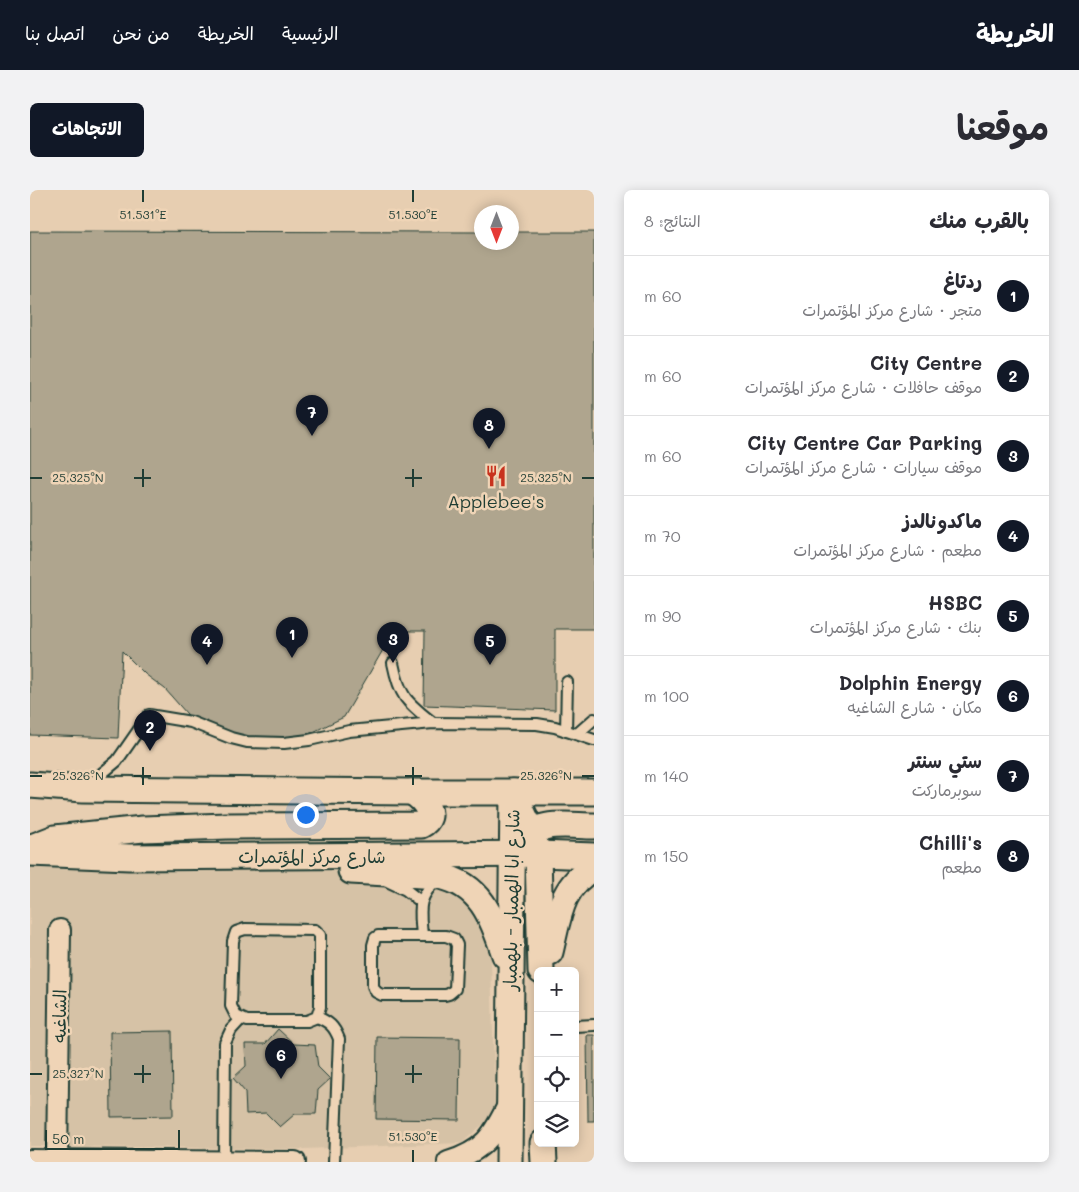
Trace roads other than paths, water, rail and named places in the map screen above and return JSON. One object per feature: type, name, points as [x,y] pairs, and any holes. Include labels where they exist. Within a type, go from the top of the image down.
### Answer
[{"type":"street","points":[[31,784],[83,789],[594,792]]},
{"type":"street","points":[[30,848],[55,838],[144,829],[227,826],[421,825],[427,820],[429,810],[424,801],[412,792]]},
{"type":"street","name":"شارع ابا الهمبار - بلهمبار","points":[[513,792],[531,830],[538,854],[541,967]]},
{"type":"street","name":"شارع ابا الهمبار - بلهمبار","points":[[510,1162],[510,969],[513,792]]},
{"type":"street","points":[[512,855],[524,836],[531,830],[546,826],[594,826]]},
{"type":"street","name":"شارع مركز المؤتمرات","points":[[30,853],[129,857],[538,854],[594,856]]},
{"type":"street","points":[[197,856],[210,863],[239,870],[358,871],[451,878],[473,892],[484,905],[494,923],[510,969]]},
{"type":"street","points":[[543,967],[549,954],[556,921],[564,897],[582,874],[594,868]]},
{"type":"street","name":"الشاغيه","points":[[57,1161],[60,930]]},
{"type":"street","points":[[448,1162],[475,1152],[486,1141],[498,1126],[510,1099]]},
{"type":"street","points":[[543,1147],[544,1162]]},
{"type":"street","points":[[30,1160],[295,1162]]},
{"type":"lane","points":[[393,663],[397,683],[403,697],[433,723]]},
{"type":"lane","points":[[566,731],[567,682]]},
{"type":"lane","points":[[83,789],[117,761],[149,715],[190,722],[231,738],[247,742],[284,743],[309,740],[350,731],[433,723],[537,724],[594,740]]},
{"type":"lane","points":[[577,734],[594,719]]},
{"type":"lane","points":[[358,871],[400,886],[420,901]]},
{"type":"lane","points":[[422,936],[420,901],[440,876]]},
{"type":"lane","points":[[317,1017],[320,1007],[319,932],[315,930],[245,929],[236,932],[232,941],[231,1006],[236,1016],[242,1019],[307,1021],[317,1017],[335,1027],[339,1039],[334,1162]]},
{"type":"lane","points":[[382,936],[422,936],[450,936],[456,942],[456,984],[453,992],[445,995],[382,995],[376,992],[373,986],[373,945],[375,938],[382,936]]},
{"type":"lane","points":[[224,1161],[226,1044],[231,1030],[242,1019]]},
{"type":"lane","points":[[579,1026],[594,1025]]},
{"type":"place","name":"ستي سنتر","points":[[312,436]]},
{"type":"place","name":"Chilli's","points":[[489,449]]},
{"type":"place","name":"Applebee's","points":[[496,476]]},
{"type":"place","name":"ردتاغ","points":[[292,658]]},
{"type":"place","name":"City Centre Car Parking","points":[[393,663]]},
{"type":"place","name":"ماكدونالدز","points":[[207,665]]},
{"type":"place","name":"HSBC","points":[[490,665]]},
{"type":"place","name":"City Centre","points":[[150,751]]},
{"type":"place","name":"Dolphin Energy","points":[[281,1079]]}]
